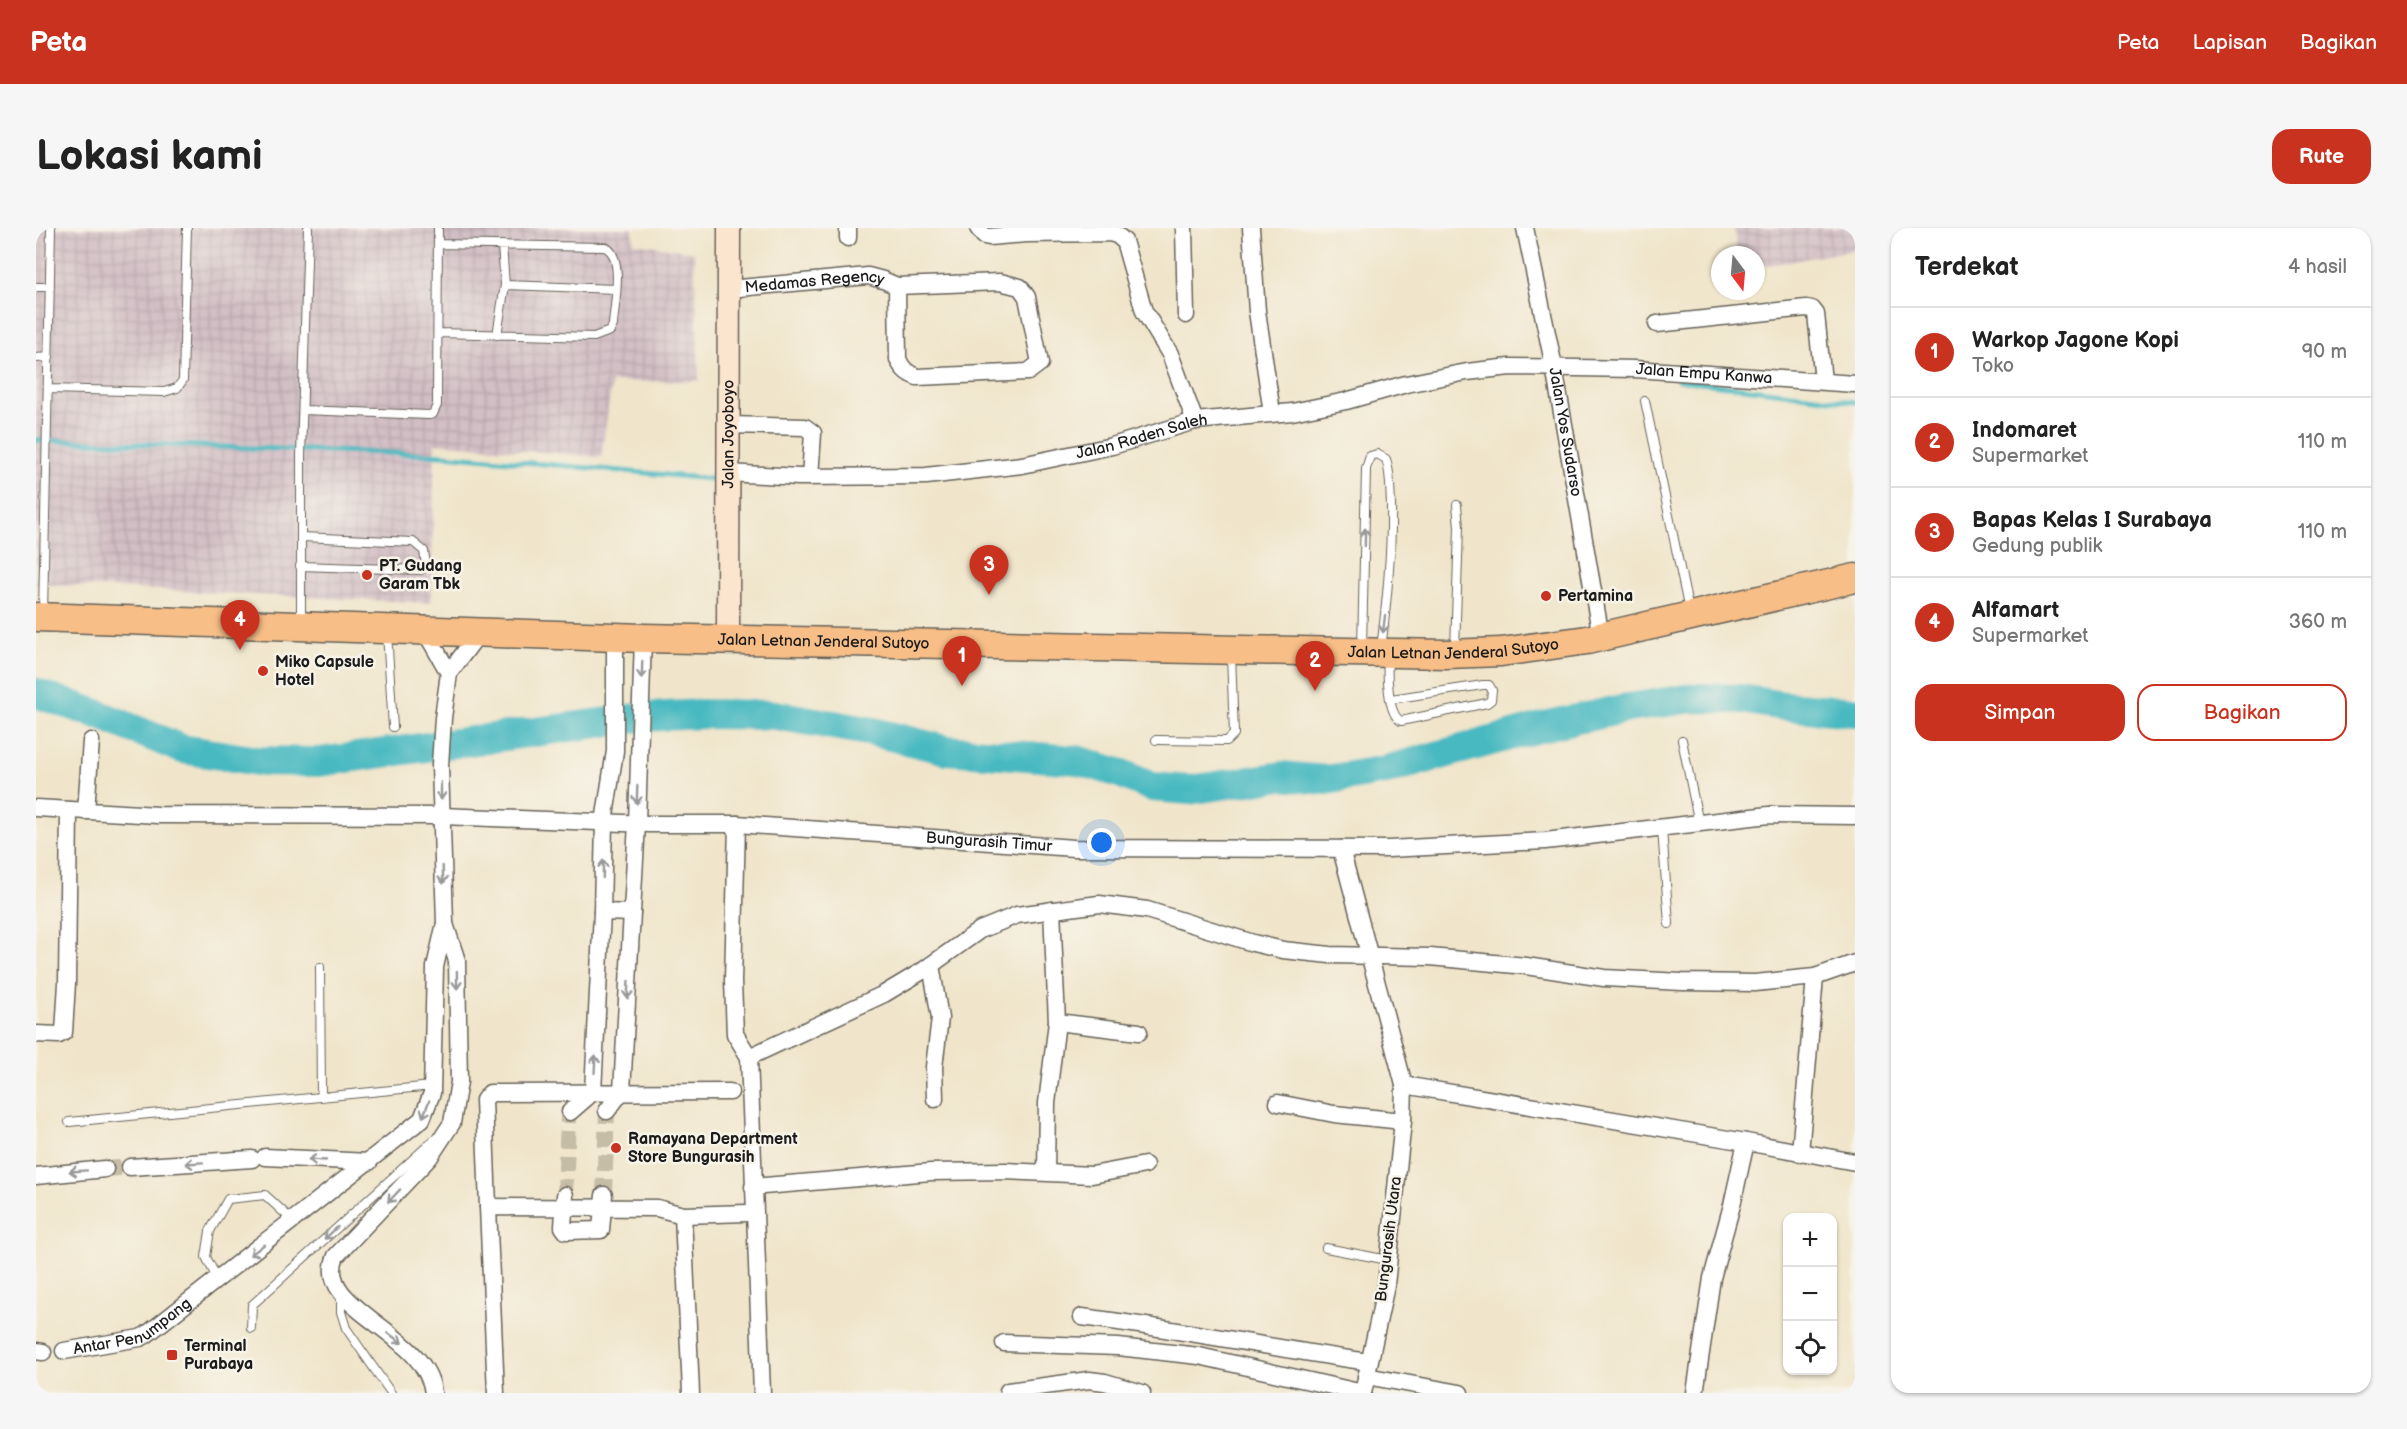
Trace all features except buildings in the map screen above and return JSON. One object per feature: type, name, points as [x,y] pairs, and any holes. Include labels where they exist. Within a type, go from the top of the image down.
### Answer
[{"type":"highway","name":"Jalan Letnan Jenderal Sutoyo","points":[[39,618],[643,638],[1455,653],[1513,650],[1601,637],[1855,579]]},
{"type":"street","name":"Jalan Joyoboyo","points":[[728,640],[729,228]]},
{"type":"street","points":[[978,228],[984,236],[989,237],[1044,231],[1110,233],[1124,241],[1144,311],[1170,354],[1195,421]]},
{"type":"street","points":[[1184,228],[1186,315]]},
{"type":"street","points":[[1251,228],[1257,310],[1272,413]]},
{"type":"street","name":"Jalan Yos Sudarso","points":[[1525,228],[1554,371],[1601,637]]},
{"type":"street","name":"Medamas Regency","points":[[729,289],[868,276],[897,286],[1000,282],[1020,287],[1027,297],[1040,363],[1028,372],[917,377],[909,374],[898,360],[897,286]]},
{"type":"street","points":[[1657,324],[1812,309],[1816,314],[1823,381]]},
{"type":"street","name":"Jalan Raden Saleh","points":[[728,483],[810,477],[926,476],[1022,465],[1112,446],[1195,421],[1292,412],[1406,384],[1467,372],[1510,367],[1554,371]]},
{"type":"street","name":"Jalan Empu Kanwa","points":[[1554,371],[1635,369],[1855,384]]},
{"type":"street","points":[[728,425],[805,427],[810,430],[813,433],[810,477]]},
{"type":"street","points":[[425,631],[449,674]]},
{"type":"street","points":[[433,1393],[422,1361],[341,1295],[331,1272],[336,1256],[429,1158],[452,1123],[459,1082],[457,961],[445,923],[440,765],[449,674],[478,633]]},
{"type":"street","points":[[570,1112],[593,1092],[604,822],[615,744],[615,637]]},
{"type":"street","points":[[607,1111],[622,1091],[637,823],[643,638]]},
{"type":"street","points":[[36,1034],[59,1035],[64,1032],[78,811],[91,741]]},
{"type":"street","points":[[615,744],[639,744]]},
{"type":"street","name":"Bungurasih Timur","points":[[36,808],[158,815],[441,816],[737,824],[1074,848],[1388,849],[1464,846],[1662,829],[1769,815],[1855,816]]},
{"type":"street","points":[[737,824],[733,981],[735,1034],[749,1057],[762,1393]]},
{"type":"street","name":"Bungurasih Utara","points":[[1341,849],[1404,1084],[1403,1121],[1386,1285],[1366,1381]]},
{"type":"street","points":[[749,1057],[884,994],[931,965],[980,930],[1017,915],[1099,904],[1147,910],[1283,950],[1330,956],[1430,957],[1526,966],[1604,978],[1755,983],[1815,977],[1855,963]]},
{"type":"street","points":[[1046,1172],[1047,1103],[1057,1022],[1052,910]]},
{"type":"street","points":[[602,912],[632,913]]},
{"type":"street","name":"Antar Penumpang","points":[[64,1351],[140,1338],[218,1280],[422,1119],[432,1093],[435,967],[445,923]]},
{"type":"street","points":[[931,965],[940,1018],[934,1066],[935,1099]]},
{"type":"street","points":[[1800,1153],[1815,977]]},
{"type":"street","points":[[1057,1022],[1139,1032]]},
{"type":"street","points":[[1404,1084],[1855,1162]]},
{"type":"street","points":[[496,1393],[484,1100],[486,1096],[490,1093],[730,1092]]},
{"type":"street","points":[[1278,1103],[1334,1114],[1403,1121]]},
{"type":"street","points":[[1695,1393],[1712,1278],[1746,1142]]},
{"type":"street","points":[[130,1167],[259,1158],[369,1162]]},
{"type":"street","points":[[753,1187],[931,1172],[1046,1172],[1067,1176],[1092,1175],[1145,1165]]},
{"type":"street","points":[[36,1176],[105,1169]]},
{"type":"street","points":[[564,1201],[562,1227],[566,1231],[602,1230],[603,1201]]},
{"type":"street","points":[[488,1206],[603,1201],[657,1208],[683,1215],[747,1213]]},
{"type":"street","points":[[683,1215],[691,1393]]},
{"type":"street","points":[[1082,1317],[1140,1324],[1270,1347],[1366,1381]]},
{"type":"street","points":[[1004,1343],[1118,1347],[1199,1356],[1460,1393]]},
{"type":"street","points":[[1008,1391],[1089,1380],[1105,1382],[1142,1393]]},
{"type":"lane","points":[[39,618],[40,556],[47,458],[51,228]]},
{"type":"lane","points":[[49,389],[164,392],[177,388],[183,380],[188,228]]},
{"type":"lane","points":[[301,627],[300,566],[308,228]]},
{"type":"lane","points":[[303,410],[429,416],[433,414],[437,405],[438,228]]},
{"type":"lane","points":[[438,244],[605,248],[614,255],[617,266],[613,326],[603,334],[594,337],[438,333]]},
{"type":"lane","points":[[497,335],[505,285],[502,245]]},
{"type":"lane","points":[[505,285],[616,289]]},
{"type":"lane","points":[[36,287],[50,287]]},
{"type":"lane","points":[[36,358],[49,357]]},
{"type":"lane","points":[[1645,401],[1690,615]]},
{"type":"lane","points":[[1377,652],[1388,596],[1391,530],[1390,470],[1386,459],[1377,454],[1370,456],[1366,469],[1377,652],[1387,675],[1391,699],[1394,714],[1401,721],[1487,703],[1491,700],[1492,690],[1489,686],[1483,685],[1391,699]]},
{"type":"lane","points":[[1455,653],[1459,527],[1457,505]]},
{"type":"lane","points":[[300,566],[421,570],[426,565],[424,551],[413,542],[301,537]]},
{"type":"lane","points":[[387,630],[393,728]]},
{"type":"lane","points":[[1156,740],[1227,741],[1232,738],[1234,734],[1231,649]]},
{"type":"lane","points":[[1682,740],[1699,824]]},
{"type":"lane","points":[[1662,829],[1669,924]]},
{"type":"lane","points":[[320,967],[321,1096]]},
{"type":"lane","points":[[69,1122],[432,1086]]},
{"type":"lane","points":[[251,1328],[252,1305],[452,1123]]},
{"type":"lane","points":[[218,1280],[206,1257],[210,1231],[228,1199],[265,1195],[293,1221]]},
{"type":"lane","points":[[1326,1248],[1388,1260]]},
{"type":"lane","points":[[341,1295],[341,1312],[346,1328],[391,1393]]},
{"type":"shaded area","points":[[36,228],[633,228],[634,243],[694,252],[699,381],[612,382],[601,457],[435,443],[431,603],[36,584]]},
{"type":"shaded area","points":[[1734,228],[1855,228],[1855,250],[1765,265],[1765,246],[1736,246]]},
{"type":"waterway","points":[[1678,380],[1855,402]]},
{"type":"waterway","points":[[36,440],[444,455],[723,480]]},
{"type":"waterway","points":[[36,693],[100,715],[182,749],[258,761],[319,762],[643,717],[703,714],[775,715],[874,732],[946,750],[1077,760],[1122,774],[1152,787],[1189,790],[1282,776],[1326,780],[1386,770],[1549,725],[1628,708],[1693,698],[1741,699],[1784,706],[1855,712]]},
{"type":"tunnel","points":[[604,1195],[607,1111]]},
{"type":"tunnel","points":[[565,1195],[570,1112]]},
{"type":"tunnel","points":[[105,1169],[130,1167]]},
{"type":"place","name":"PT. Gudang Garam Tbk","points":[[367,575]]},
{"type":"place","name":"Bapas Kelas I Surabaya","points":[[989,595]]},
{"type":"place","name":"Pertamina","points":[[1546,596]]},
{"type":"place","name":"Alfamart","points":[[240,650]]},
{"type":"place","name":"Miko Capsule Hotel","points":[[263,671]]},
{"type":"place","name":"Warkop Jagone Kopi","points":[[962,686]]},
{"type":"place","name":"Indomaret","points":[[1315,691]]},
{"type":"place","name":"Ramayana Department Store Bungurasih","points":[[616,1148]]},
{"type":"place","name":"Terminal Purabaya","points":[[172,1355]]}]
